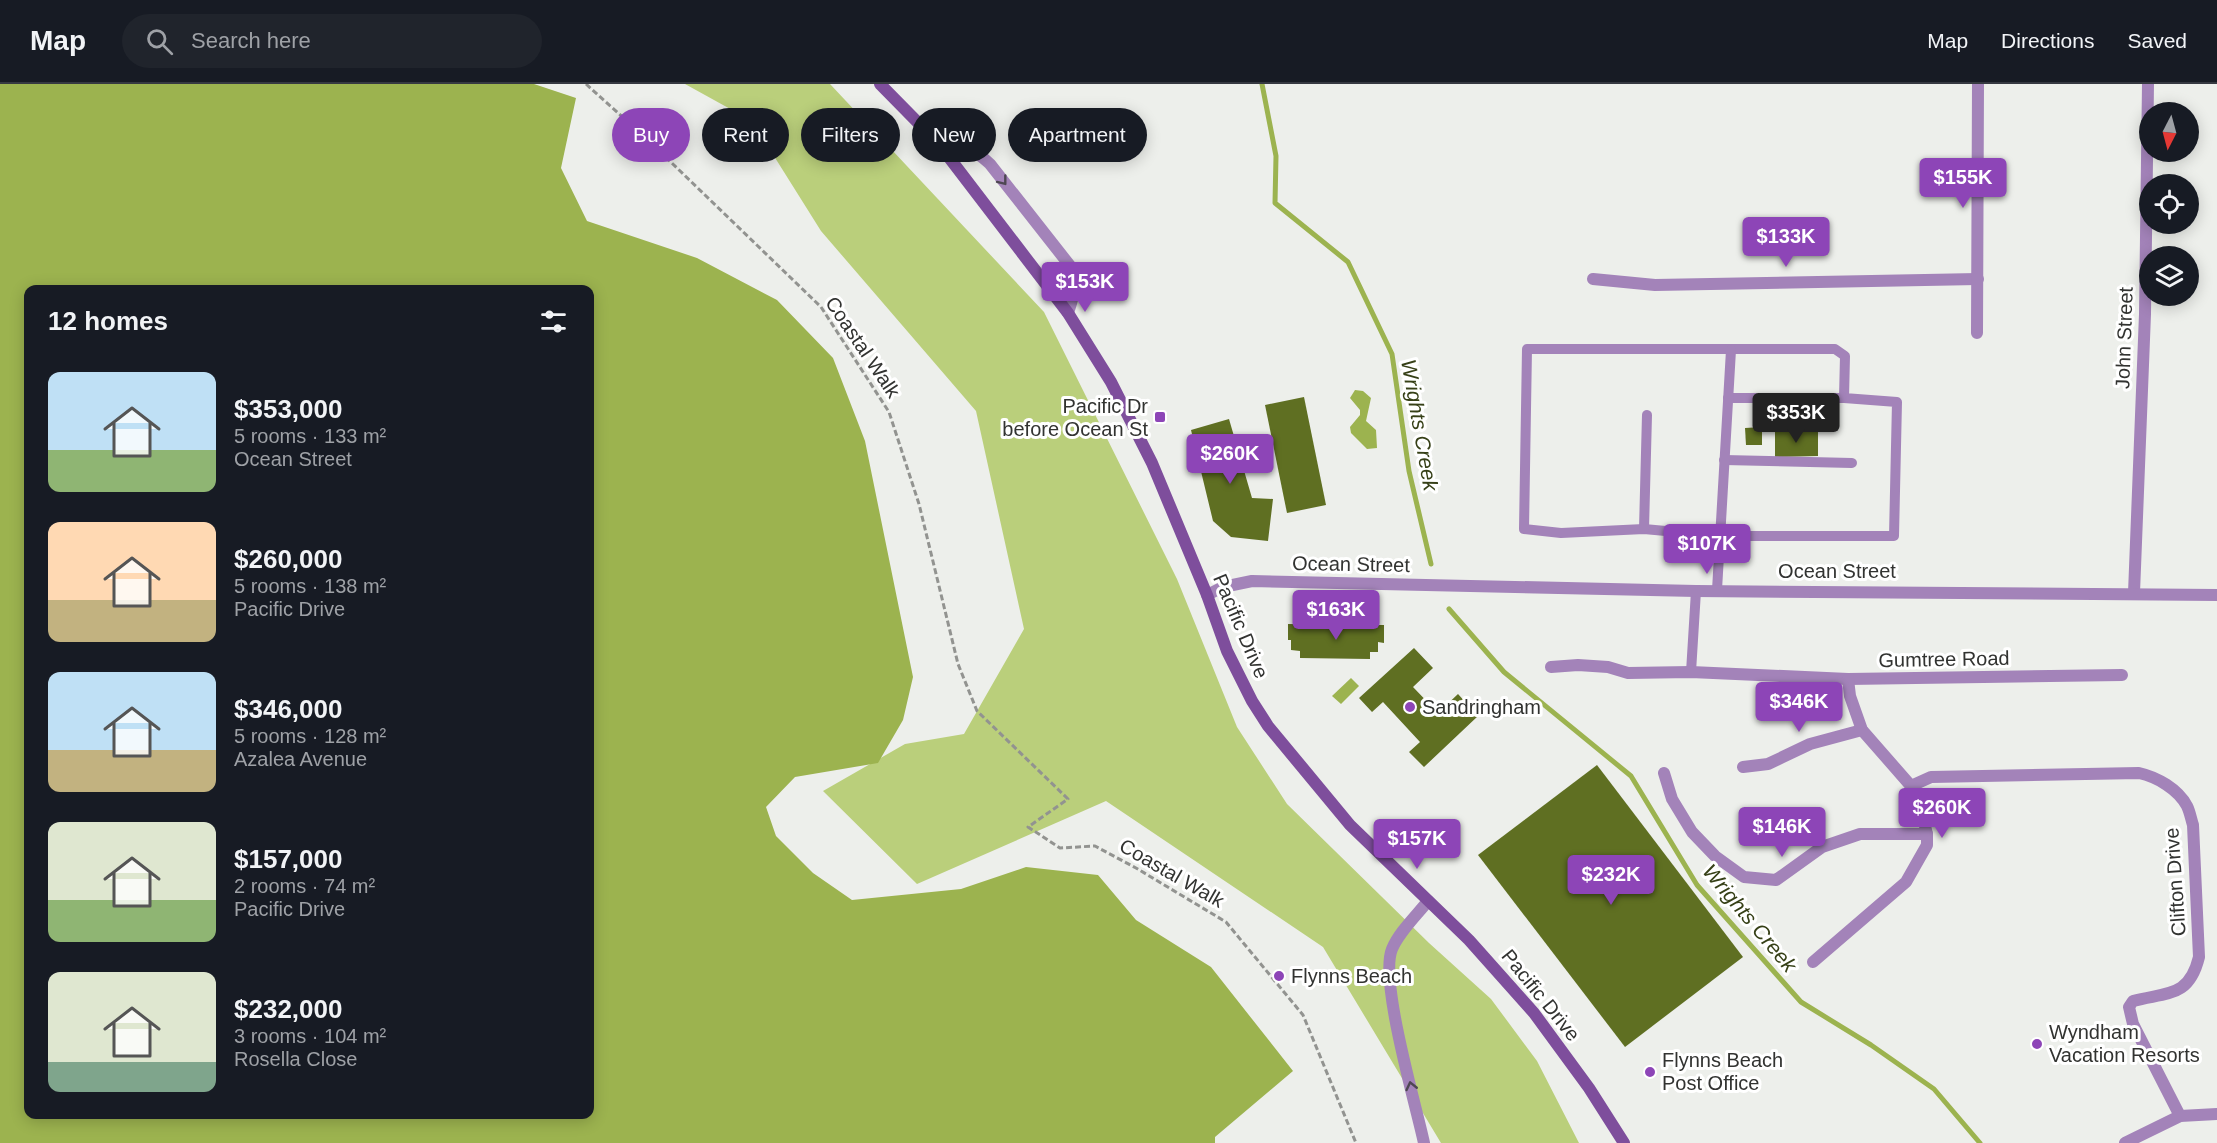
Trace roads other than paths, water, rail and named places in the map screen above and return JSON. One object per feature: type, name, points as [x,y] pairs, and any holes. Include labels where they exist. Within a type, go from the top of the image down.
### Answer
[{"type":"street","name":"Pacific Drive","points":[[880,84],[912,117]]},
{"type":"street","points":[[1977,333],[1978,84]]},
{"type":"street","name":"John Street","points":[[2134,593],[2145,314],[2148,84]]},
{"type":"street","name":"Pacific Drive","points":[[953,162],[1068,313],[1111,382],[1152,463],[1207,595],[1227,651],[1252,701],[1268,726],[1350,825],[1469,940],[1534,1013],[1589,1088],[1624,1143]]},
{"type":"street","points":[[988,162],[1071,267],[1076,281],[1068,313]]},
{"type":"street","points":[[1593,279],[1655,285],[1978,279]]},
{"type":"street","name":"Ocean Street","points":[[1207,595],[1223,587],[1251,581],[1696,591],[2217,595]]},
{"type":"street","name":"Gumtree Road","points":[[1551,667],[1578,664],[1608,667],[1628,673],[1691,672],[1848,680],[2122,675]]},
{"type":"street","points":[[1813,962],[1906,882],[1928,845],[1919,802],[1911,786],[1862,730],[1850,696],[1848,680]]},
{"type":"street","points":[[1743,767],[1768,764],[1810,744],[1862,730]]},
{"type":"street","points":[[1664,773],[1672,799],[1692,832],[1714,856],[1744,877],[1776,880],[1822,847],[1860,834],[1927,834]]},
{"type":"street","name":"Clifton Drive","points":[[1911,786],[1931,777],[2139,773],[2149,775],[2163,783],[2187,806],[2193,825],[2199,957],[2196,971],[2187,984],[2172,994],[2133,1001],[2129,1007],[2133,1024],[2180,1116]]},
{"type":"street","points":[[1424,1143],[1392,1003],[1389,972],[1392,950],[1397,940],[1428,901]]},
{"type":"street","points":[[2126,1143],[2180,1116],[2217,1114]]},
{"type":"lane","points":[[1728,398],[1844,398],[1897,402],[1894,536],[1720,536],[1644,529],[1561,533],[1524,529],[1527,348],[1835,349],[1845,357],[1844,398]]},
{"type":"lane","points":[[1717,590],[1731,350]]},
{"type":"lane","points":[[1644,529],[1647,414]]},
{"type":"lane","points":[[1724,460],[1852,463]]},
{"type":"lane","points":[[1691,672],[1696,591]]},
{"type":"waterway","name":"Wrights Creek","points":[[1262,84],[1276,156],[1275,203],[1348,262],[1392,354],[1409,471],[1431,564]]},
{"type":"waterway","name":"Wrights Creek","points":[[1449,609],[1504,672],[1631,776],[1697,885],[1801,1002],[1871,1045],[1934,1089],[1980,1143]]},
{"type":"place","name":"Pacific Dr before Ocean St","points":[[1160,417]]},
{"type":"place","name":"Sandringham","points":[[1410,707]]},
{"type":"place","name":"Flynns Beach","points":[[1279,976]]},
{"type":"place","name":"Wyndham Vacation Resorts","points":[[2037,1044]]},
{"type":"place","name":"Flynns Beach Post Office","points":[[1650,1072]]}]
